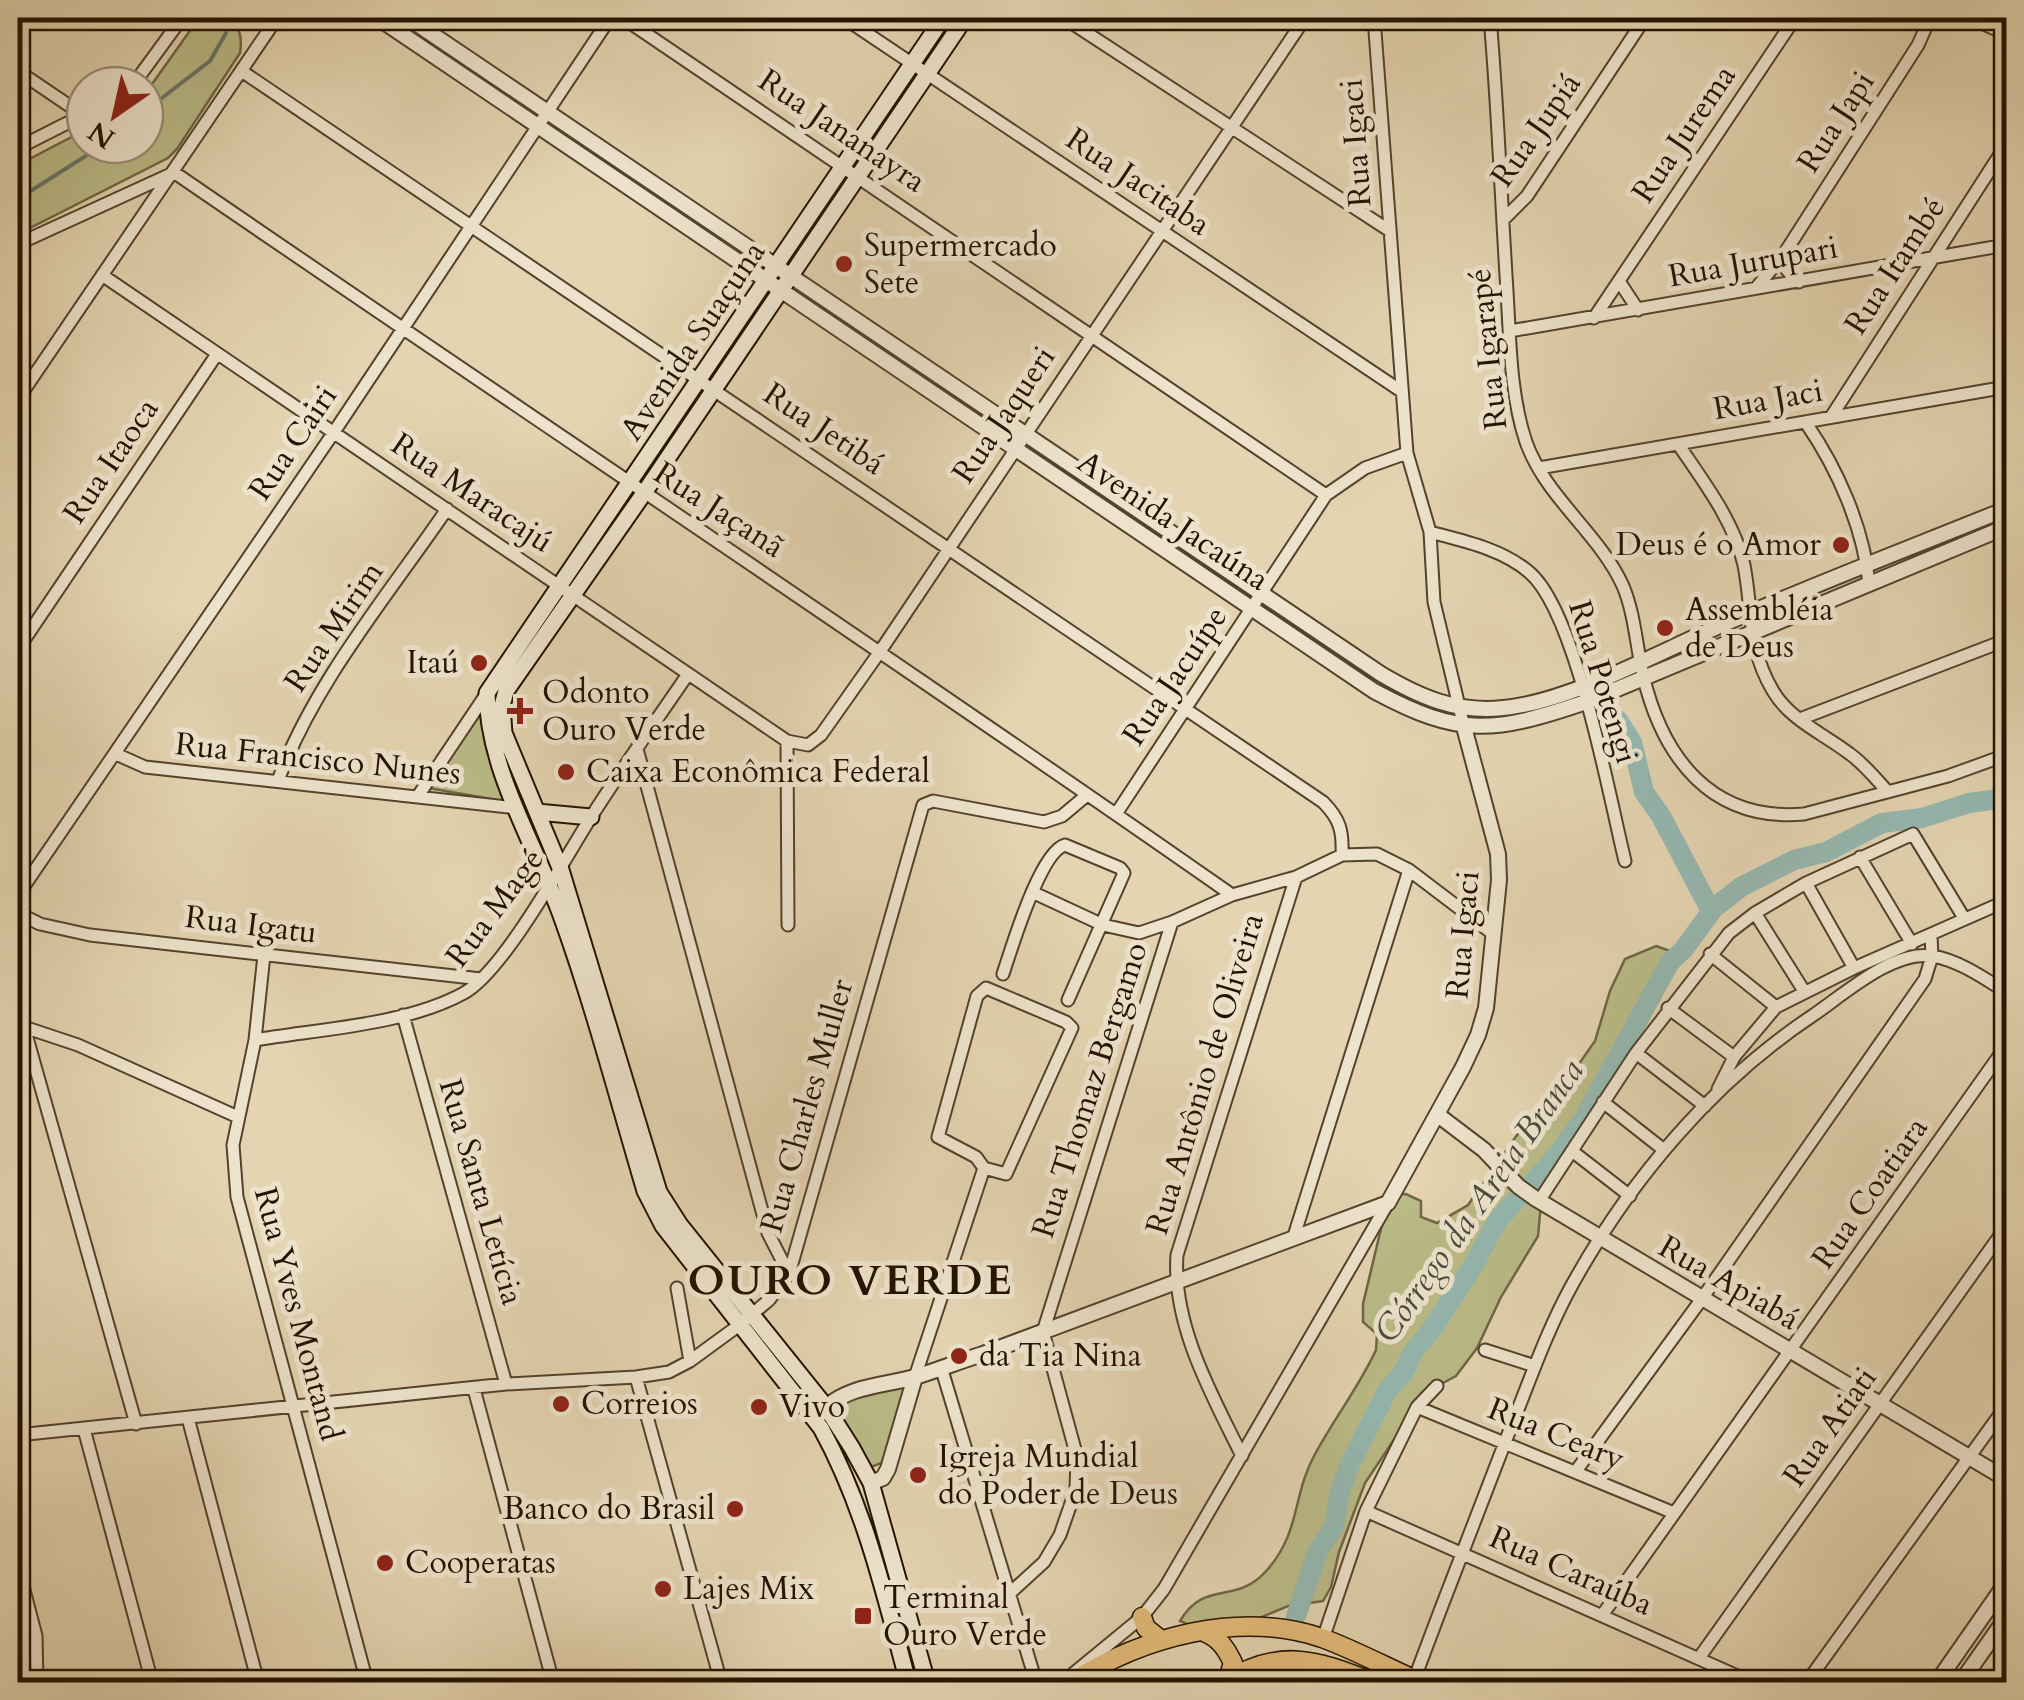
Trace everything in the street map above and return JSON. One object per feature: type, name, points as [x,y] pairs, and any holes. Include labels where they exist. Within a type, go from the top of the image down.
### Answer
[{"type":"main road","name":"Avenida Suaçuna","points":[[851,170],[911,62],[943,18]]},
{"type":"main road","name":"Avenida Suaçuna","points":[[487,694],[714,388],[779,277],[851,170],[965,18]]},
{"type":"main road","name":"Avenida Suaçuna","points":[[637,489],[699,378],[779,277]]},
{"type":"main road","name":"Avenida Suaçuna","points":[[537,812],[504,733],[502,706],[506,691],[565,590]]},
{"type":"main road","points":[[487,694],[488,725],[517,808],[550,883],[644,1191],[663,1226],[821,1428],[849,1482],[908,1682]]},
{"type":"main road","points":[[591,817],[537,812],[561,870],[658,1192],[826,1407],[871,1483],[927,1682]]},
{"type":"main road","points":[[821,1428],[826,1407]]},
{"type":"main road","points":[[849,1482],[871,1483]]},
{"type":"main road","points":[[876,1565],[894,1564]]},
{"type":"main road","points":[[1142,1617],[1150,1633],[1161,1640]]},
{"type":"main road","points":[[1072,1682],[1100,1665],[1161,1640],[1247,1628],[1290,1631],[1324,1639],[1417,1681]]},
{"type":"main road","points":[[1202,1632],[1220,1640],[1227,1649],[1233,1663],[1227,1682]]},
{"type":"main road","points":[[1324,1639],[1324,1662]]},
{"type":"main road","points":[[1227,1682],[1252,1666],[1280,1661],[1324,1662],[1372,1682]]},
{"type":"street","points":[[148,65],[178,23],[160,18]]},
{"type":"street","points":[[18,399],[278,18]]},
{"type":"street","name":"Avenida Jacaúna","points":[[378,18],[542,119],[779,277],[1026,433],[1413,693],[1458,707],[1502,708],[1582,686],[1749,613],[2006,509]]},
{"type":"street","name":"Avenida Jacaúna","points":[[408,18],[542,119]]},
{"type":"street","name":"Rua Cairi","points":[[18,896],[610,18]]},
{"type":"street","name":"Rua Jananayra","points":[[623,18],[1326,495]]},
{"type":"street","name":"Rua Jacitaba","points":[[844,18],[1402,390]]},
{"type":"street","points":[[1064,18],[1390,231]]},
{"type":"street","name":"Rua Igaci","points":[[1063,1682],[1142,1617],[1171,1578],[1438,1115],[1478,1035],[1486,1008],[1499,880],[1498,854],[1434,602],[1430,532],[1408,453],[1374,18]]},
{"type":"street","name":"Rua Jupiá","points":[[1502,220],[1527,196],[1645,18]]},
{"type":"street","name":"Rua Jurema","points":[[1594,318],[1795,18]]},
{"type":"street","name":"Rua Japi","points":[[1756,287],[1784,254],[1918,46],[1930,18]]},
{"type":"street","points":[[1970,18],[2006,34]]},
{"type":"street","name":"Rua Igarapé","points":[[1491,19],[1502,220],[1520,422],[1527,446],[1555,496],[1610,563],[1622,586],[1632,614],[1644,676],[1659,722],[1673,749],[1709,791],[1758,814],[1780,816],[1804,814],[1948,776],[2006,754]]},
{"type":"street","name":"Rua Jaqueri","points":[[788,741],[802,745],[814,742],[881,650],[1298,20]]},
{"type":"street","points":[[18,71],[65,102]]},
{"type":"street","name":"Rua Jetibá","points":[[243,72],[1322,802],[1337,816],[1343,833],[1342,855]]},
{"type":"street","points":[[18,148],[65,124]]},
{"type":"street","name":"Rua Itambé","points":[[1831,416],[2006,146]]},
{"type":"street","points":[[18,244],[174,172]]},
{"type":"street","name":"Rua Jaçanã","points":[[174,172],[637,489],[881,650],[1232,895]]},
{"type":"street","name":"Rua Jurupari","points":[[1510,331],[2006,245]]},
{"type":"street","points":[[1784,254],[1787,270],[1799,282]]},
{"type":"street","name":"Rua Maracajú","points":[[102,275],[788,741]]},
{"type":"street","name":"Avenida Jacaúna","points":[[779,277],[1015,448],[1374,691],[1419,716],[1464,727],[1541,717],[1586,702],[2006,527]]},
{"type":"street","points":[[1619,281],[1638,310]]},
{"type":"street","name":"Rua Itaoca","points":[[18,649],[216,354]]},
{"type":"street","name":"Rua Jaci","points":[[1539,468],[2006,386]]},
{"type":"street","points":[[1806,423],[1831,465],[1867,564],[1869,584]]},
{"type":"street","points":[[1678,444],[1738,544],[1750,633],[1773,690],[1800,720],[1854,756],[1888,792]]},
{"type":"street","name":"Rua Jacuípe","points":[[1116,814],[1326,495],[1365,468],[1408,453]]},
{"type":"street","name":"Rua Mirim","points":[[278,781],[309,713],[448,509]]},
{"type":"street","name":"Rua Potengi","points":[[1430,532],[1502,555],[1532,574],[1556,609],[1582,686],[1625,861]]},
{"type":"street","points":[[1800,720],[2006,640]]},
{"type":"street","name":"Rua Magé","points":[[255,1040],[403,1015],[456,998],[481,979],[561,870],[591,817],[688,674]]},
{"type":"street","points":[[418,796],[487,694]]},
{"type":"street","points":[[788,741],[788,925]]},
{"type":"street","points":[[636,749],[768,1233],[789,1274]]},
{"type":"street","name":"Rua Francisco Nunes","points":[[116,754],[145,766],[517,808]]},
{"type":"street","name":"Rua Charles Muller","points":[[18,1435],[506,1384],[636,1377],[668,1372],[690,1361],[738,1326],[781,1288],[789,1274],[919,810],[933,800],[1044,822],[1062,816],[1087,795]]},
{"type":"street","points":[[1537,1200],[1668,1008],[1729,933],[1755,913],[1806,883],[1913,834],[1964,918]]},
{"type":"street","points":[[1003,974],[1032,892],[1056,849],[1062,845],[1120,868],[1124,878],[1068,1000]]},
{"type":"street","points":[[1032,892],[1130,934],[1172,922],[1232,895],[1296,876],[1342,855],[1377,854],[1409,870],[1492,933]]},
{"type":"street","points":[[1860,858],[1912,944]]},
{"type":"street","points":[[1294,1236],[1409,870]]},
{"type":"street","name":"Rua Antônio de Oliveira","points":[[1242,1456],[1199,1363],[1174,1284],[1183,1230],[1296,876]]},
{"type":"street","points":[[1806,883],[1854,968]]},
{"type":"street","points":[[1718,1091],[1734,1056],[1776,1006],[2006,901]]},
{"type":"street","points":[[1755,913],[1804,991]]},
{"type":"street","name":"Rua Igatu","points":[[18,914],[40,924],[90,935],[481,979]]},
{"type":"street","name":"Rua Thomaz Bergamo","points":[[1043,1332],[1172,922]]},
{"type":"street","points":[[1576,1470],[1701,1300],[1918,990],[1932,956],[1930,936]]},
{"type":"street","points":[[1710,954],[1776,1006]]},
{"type":"street","name":"Rua Yves Montand","points":[[264,955],[255,1040],[238,1117],[233,1168],[236,1198],[368,1682]]},
{"type":"street","points":[[1417,1681],[1462,1552],[1555,1318],[1599,1238],[1664,1150],[1718,1091],[1798,1025],[1870,975],[1898,961],[1932,956],[1965,967],[2006,992]]},
{"type":"street","points":[[986,988],[1072,1028],[1010,1171],[1004,1174],[984,1168],[976,1157],[938,1137],[977,996],[986,988]]},
{"type":"street","points":[[1668,1008],[1734,1056]]},
{"type":"street","name":"Rua Santa Letícia","points":[[403,1015],[506,1384]]},
{"type":"street","points":[[21,1026],[78,1045],[238,1117]]},
{"type":"street","points":[[21,1026],[136,1424]]},
{"type":"street","name":"Rua Coatiara","points":[[1603,1614],[2006,1046]]},
{"type":"street","points":[[1636,1053],[1705,1106]]},
{"type":"street","points":[[1603,1102],[1664,1150]]},
{"type":"street","name":"Rua Apiabá","points":[[1438,1115],[1502,1165],[1518,1186],[1537,1200],[2006,1479]]},
{"type":"street","points":[[1572,1151],[1630,1196]]},
{"type":"street","points":[[871,1483],[883,1478],[888,1469],[984,1168]]},
{"type":"street","points":[[826,1407],[837,1397],[860,1388],[915,1377],[1388,1203]]},
{"type":"street","name":"Rua Atiati","points":[[1698,1658],[2006,1227]]},
{"type":"street","points":[[677,1288],[690,1361]]},
{"type":"street","points":[[1009,1594],[1044,1562],[1068,1515],[1076,1489],[1077,1457],[1043,1332]]},
{"type":"street","points":[[1484,1350],[1535,1366]]},
{"type":"street","points":[[941,1367],[1036,1682]]},
{"type":"street","points":[[636,1377],[721,1682]]},
{"type":"street","points":[[1324,1639],[1366,1511],[1417,1407],[1438,1386]]},
{"type":"street","points":[[474,1389],[553,1682]]},
{"type":"street","points":[[1807,1682],[2006,1406]]},
{"type":"street","name":"Rua Ceary","points":[[1417,1407],[1674,1512]]},
{"type":"street","points":[[188,1418],[258,1682]]},
{"type":"street","points":[[84,1429],[152,1682]]},
{"type":"street","name":"Rua Caraúba","points":[[1366,1511],[1752,1682]]},
{"type":"street","points":[[18,1567],[36,1636],[36,1682]]},
{"type":"street","points":[[1937,1682],[2006,1584]]},
{"type":"street","points":[[1961,1682],[2006,1618]]},
{"type":"street","points":[[1322,1682],[1324,1662]]},
{"type":"street","points":[[1822,1664],[1826,1682]]},
{"type":"green space","points":[[209,20],[236,27],[240,53],[177,149],[165,160],[165,66],[194,25]]},
{"type":"green space","points":[[65,140],[65,165],[154,165],[18,234],[18,165]]},
{"type":"green space","points":[[478,710],[509,802],[428,788]]},
{"type":"green space","points":[[1656,946],[1676,953],[1621,1059],[1543,1181],[1538,1236],[1501,1297],[1477,1348],[1456,1376],[1415,1408],[1365,1483],[1323,1601],[1288,1606],[1250,1622],[1196,1628],[1180,1621],[1200,1600],[1256,1580],[1286,1541],[1314,1456],[1376,1350],[1377,1334],[1363,1322],[1363,1304],[1389,1195],[1406,1194],[1421,1201],[1421,1217],[1437,1223],[1468,1205],[1517,1135],[1555,1098],[1595,1041],[1610,991],[1625,959]]},
{"type":"green space","points":[[908,1387],[889,1460],[871,1467],[832,1409],[862,1392]]},
{"type":"waterway","points":[[165,96],[210,61],[226,33]]},
{"type":"waterway","points":[[18,199],[72,165]]},
{"type":"waterway","points":[[1618,720],[1632,742],[1644,792],[1661,816],[1711,911]]},
{"type":"waterway","name":"Córrego da Areia Branca","points":[[1296,1616],[1319,1549],[1334,1526],[1340,1491],[1351,1462],[1388,1389],[1433,1328],[1498,1220],[1549,1165],[1583,1120],[1670,962],[1714,908],[1741,887],[1794,860],[1826,852],[1882,823],[1922,818],[1969,803],[2006,798]]},
{"type":"place","name":"Supermercado Sete","points":[[844,264]]},
{"type":"place","name":"Deus é o Amor","points":[[1841,545]]},
{"type":"place","name":"Assembléia de Deus","points":[[1665,628]]},
{"type":"place","name":"Itaú","points":[[479,663]]},
{"type":"place","name":"Odonto Ouro Verde","points":[[520,711]]},
{"type":"place","name":"Caixa Econômica Federal","points":[[566,772]]},
{"type":"place","name":"da Tia Nina","points":[[959,1356]]},
{"type":"place","name":"Correios","points":[[561,1404]]},
{"type":"place","name":"Vivo","points":[[759,1407]]},
{"type":"place","name":"Igreja Mundial do Poder de Deus","points":[[918,1475]]},
{"type":"place","name":"Banco do Brasil","points":[[735,1509]]},
{"type":"place","name":"Cooperatas","points":[[385,1563]]},
{"type":"place","name":"Lajes Mix","points":[[663,1589]]},
{"type":"place","name":"Terminal Ouro Verde","points":[[863,1616]]},
{"type":"district","name":"OURO VERDE","points":[[851,1280]]}]
